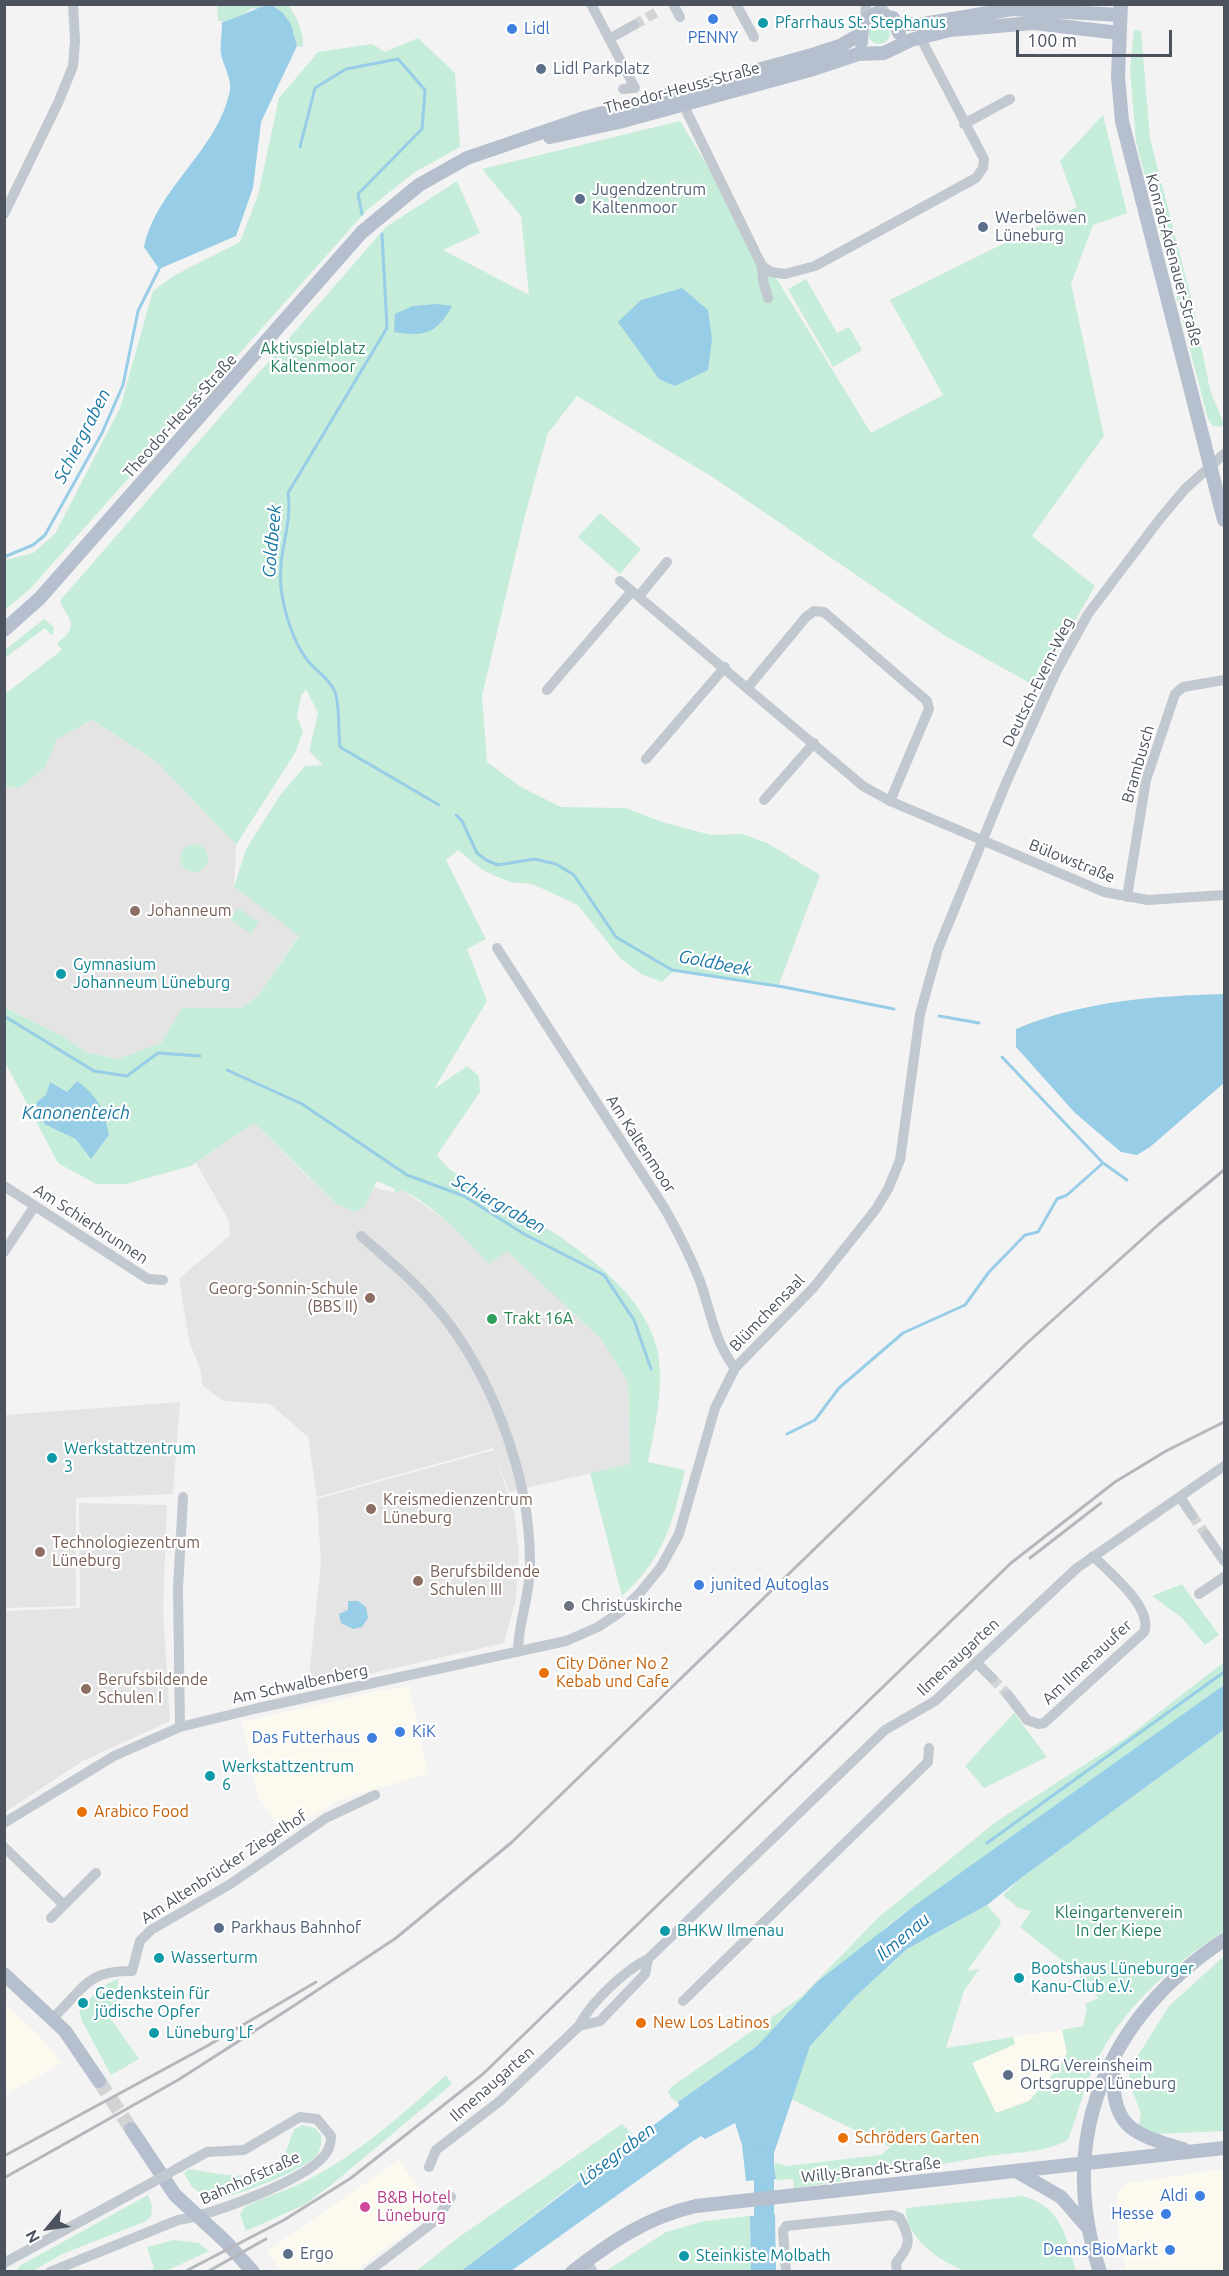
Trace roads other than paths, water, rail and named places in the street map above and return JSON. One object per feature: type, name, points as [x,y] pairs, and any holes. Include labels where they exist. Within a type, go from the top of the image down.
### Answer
[{"type":"main road","points":[[873,52],[866,49],[859,35],[865,19],[876,14],[888,14],[923,24],[1012,9],[1121,10]]},
{"type":"main road","name":"Konrad-Adenauer-Straße","points":[[1121,10],[1118,77],[1127,147],[1224,520]]},
{"type":"main road","points":[[888,14],[899,37],[893,48]]},
{"type":"main road","name":"Theodor-Heuss-Straße","points":[[680,99],[810,70],[853,55],[884,53],[920,37],[981,26],[1034,22],[1119,33]]},
{"type":"main road","name":"Theodor-Heuss-Straße","points":[[4,630],[40,598],[362,232],[397,201],[442,170],[498,147],[583,131],[840,46],[859,35]]},
{"type":"main road","points":[[1100,2271],[1088,2229],[1083,2163],[1092,2114],[1113,2061],[1134,2024],[1176,1975],[1224,1940]]},
{"type":"main road","points":[[4,1974],[53,2018],[76,2046],[99,2081]]},
{"type":"main road","name":"Willy-Brandt-Straße","points":[[1113,2061],[1112,2091],[1116,2109],[1128,2126],[1140,2135],[1191,2151]]},
{"type":"main road","points":[[131,2129],[175,2195],[253,2271]]},
{"type":"main road","name":"Willy-Brandt-Straße","points":[[572,2271],[590,2266],[641,2224],[661,2215],[696,2206],[1224,2148]]},
{"type":"main road","points":[[1016,2170],[1061,2197],[1088,2229]]},
{"type":"street","points":[[4,214],[58,103],[73,66],[75,41],[72,4]]},
{"type":"street","points":[[591,4],[634,88],[623,89]]},
{"type":"street","points":[[736,4],[754,37]]},
{"type":"street","points":[[865,19],[866,4]]},
{"type":"street","points":[[672,5],[680,17]]},
{"type":"street","points":[[609,39],[634,25]]},
{"type":"street","points":[[762,266],[771,273],[785,274],[815,266],[976,178],[983,168],[984,159],[920,37]]},
{"type":"street","points":[[680,99],[762,266],[768,298]]},
{"type":"street","points":[[964,124],[1010,99]]},
{"type":"street","name":"Deutsch-Evern-Weg","points":[[947,924],[1071,642],[1088,614],[1180,494],[1224,454]]},
{"type":"street","points":[[547,690],[667,562]]},
{"type":"street","name":"Bülowstraße","points":[[620,581],[725,667],[863,786],[890,801],[1104,892],[1148,900],[1224,895]]},
{"type":"street","points":[[748,687],[806,617],[814,611],[824,612],[927,700],[929,709],[890,801]]},
{"type":"street","points":[[646,759],[725,667]]},
{"type":"street","name":"Brambusch","points":[[1127,897],[1144,788],[1175,694],[1183,687],[1224,680]]},
{"type":"street","points":[[764,800],[814,743]]},
{"type":"street","name":"Blümchensaal","points":[[518,1652],[566,1641],[598,1627],[638,1595],[661,1568],[679,1534],[715,1408],[735,1368],[814,1287],[876,1209],[888,1189],[900,1160],[906,1132],[923,996],[947,924]]},
{"type":"street","name":"Am Kaltenmoor","points":[[497,948],[665,1209],[685,1246],[700,1282],[716,1339],[735,1368]]},
{"type":"street","name":"Am Schierbrunnen","points":[[4,1185],[34,1207],[148,1279],[163,1280]]},
{"type":"street","points":[[4,1252],[34,1207]]},
{"type":"street","points":[[361,1236],[435,1306],[468,1354],[505,1431],[520,1486],[530,1547],[529,1585],[518,1652]]},
{"type":"street","name":"Ilmenaugarten","points":[[429,2167],[436,2150],[500,2101],[579,2026],[600,2021],[645,1974],[648,1959],[885,1730],[935,1701],[1058,1583],[1093,1556],[1224,1466]]},
{"type":"street","points":[[180,1728],[178,1600],[183,1497]]},
{"type":"street","points":[[1180,1497],[1192,1515]]},
{"type":"street","points":[[1206,1535],[1224,1561]]},
{"type":"street","name":"Am Ilmenauufer","points":[[1008,1695],[1027,1720],[1039,1725],[1144,1632],[1147,1624],[1144,1613],[1130,1593],[1093,1556]]},
{"type":"street","points":[[1199,1594],[1224,1577]]},
{"type":"street","name":"Am Schwalbenberg","points":[[4,1824],[106,1760],[150,1738],[258,1708],[518,1652]]},
{"type":"street","points":[[976,1662],[992,1678]]},
{"type":"street","points":[[683,2001],[928,1762],[931,1756],[929,1748]]},
{"type":"street","name":"Am Altenbrücker Ziegelhof","points":[[53,2018],[96,1975],[108,1971],[132,1971],[140,1941],[151,1930],[232,1883],[326,1818],[375,1795]]},
{"type":"street","points":[[4,1848],[64,1905]]},
{"type":"street","points":[[51,1918],[96,1874]]},
{"type":"street","name":"Bahnhofstraße","points":[[4,2263],[207,2152],[244,2151],[300,2117],[317,2119],[331,2136],[326,2155],[306,2171],[199,2217],[178,2220],[51,2271]]},
{"type":"street","points":[[369,2271],[436,2220],[451,2197]]},
{"type":"street","points":[[786,2271],[783,2231],[786,2226],[892,2215],[900,2218],[909,2240],[908,2248],[896,2263],[897,2271]]},
{"type":"water","points":[[271,5],[283,13],[291,24],[297,46],[261,122],[253,188],[236,236],[159,269],[144,247],[151,226],[161,206],[213,132],[230,90],[230,81],[221,54],[222,22]]},
{"type":"water","points":[[682,288],[708,310],[712,339],[708,370],[675,386],[659,379],[618,322],[641,300]]},
{"type":"water","points":[[437,304],[452,306],[435,328],[414,334],[394,332],[395,314],[413,306]]},
{"type":"water","points":[[1224,994],[1224,1083],[1150,1147],[1137,1155],[1121,1152],[1075,1113],[1016,1047],[1016,1029],[1066,1012],[1118,1002],[1171,996]]},
{"type":"water","name":"Kanonenteich","points":[[77,1081],[99,1104],[109,1135],[91,1159],[76,1139],[46,1125],[35,1112],[37,1102],[46,1095],[50,1082],[67,1092]]},
{"type":"water","points":[[348,1601],[358,1601],[366,1607],[368,1618],[362,1627],[353,1629],[341,1623],[339,1614],[348,1610]]},
{"type":"water","name":"Lösegraben","points":[[1224,1685],[1224,1730],[987,1905],[907,1949],[855,1997],[810,2046],[773,2156],[776,2179],[746,2181],[742,2145],[735,2123],[705,2139],[701,2136],[693,2141],[511,2271],[461,2271],[679,2106],[678,2102],[757,2046],[817,1982],[914,1906]]},
{"type":"water","points":[[775,2214],[776,2271],[751,2271],[750,2216]]},
{"type":"waterway","name":"Goldbeek","points":[[300,147],[315,88],[346,69],[398,59],[425,90],[422,129],[358,194],[362,214]]},
{"type":"waterway","name":"Goldbeek","points":[[382,234],[387,328],[288,493],[288,516],[280,575],[281,588],[284,607],[298,645],[308,661],[327,679],[335,692],[338,704],[340,747],[439,805]]},
{"type":"waterway","name":"Schiergraben","points":[[4,557],[33,545],[45,535],[102,433],[123,385],[138,311],[159,269]]},
{"type":"waterway","name":"Goldbeek","points":[[456,815],[462,821],[477,853],[486,860],[498,865],[534,859],[556,864],[574,875],[616,937],[672,970],[784,987],[894,1009]]},
{"type":"waterway","name":"Schiergraben","points":[[4,1016],[94,1071],[127,1076],[158,1053],[200,1056]]},
{"type":"waterway","name":"Goldbeek","points":[[939,1016],[979,1023]]},
{"type":"waterway","name":"Goldbeek","points":[[1002,1057],[1103,1163],[1127,1180]]},
{"type":"waterway","name":"Schiergraben","points":[[227,1070],[302,1104],[407,1175],[464,1196],[524,1234],[604,1275],[634,1320],[651,1369]]},
{"type":"waterway","name":"Schiergraben","points":[[787,1434],[815,1420],[839,1388],[903,1333],[965,1305],[989,1272],[1025,1235],[1038,1232],[1057,1199],[1067,1195],[1103,1163]]},
{"type":"waterway","points":[[987,1843],[1224,1672]]},
{"type":"waterway","name":"Ilmenau","points":[[764,2154],[764,2272]]},
{"type":"tunnel","points":[[634,25],[657,12]]},
{"type":"tunnel","points":[[1192,1515],[1206,1535]]},
{"type":"tunnel","points":[[992,1678],[1008,1695]]},
{"type":"tunnel","points":[[99,2081],[131,2129]]},
{"type":"railway","points":[[4,2178],[178,2080],[396,1938],[512,1842],[1026,1344],[1159,1224],[1224,1170]]},
{"type":"railway","points":[[184,2272],[284,2220],[351,2178],[483,2074],[1011,1563],[1115,1482],[1166,1451],[1224,1422]]},
{"type":"railway","points":[[1030,1558],[1101,1503]]},
{"type":"railway","points":[[4,2156],[207,2046],[316,1982]]},
{"type":"railway","points":[[207,2272],[266,2239]]},
{"type":"place","name":"PENNY","points":[[713,19]]},
{"type":"place","name":"Pfarrhaus St. Stephanus","points":[[763,23]]},
{"type":"place","name":"Lidl","points":[[512,29]]},
{"type":"place","name":"Lidl Parkplatz","points":[[541,69]]},
{"type":"place","name":"Jugendzentrum Kaltenmoor","points":[[580,199]]},
{"type":"place","name":"Werbelöwen Lüneburg","points":[[983,227]]},
{"type":"place","name":"Johanneum","points":[[135,911]]},
{"type":"place","name":"Gymnasium Johanneum Lüneburg","points":[[61,974]]},
{"type":"place","name":"Georg-Sonnin-Schule (BBS II)","points":[[370,1298]]},
{"type":"place","name":"Trakt 16A","points":[[492,1319]]},
{"type":"place","name":"Werkstattzentrum 3","points":[[52,1458]]},
{"type":"place","name":"Kreismedienzentrum Lüneburg","points":[[371,1509]]},
{"type":"place","name":"Technologiezentrum Lüneburg","points":[[40,1552]]},
{"type":"place","name":"Berufsbildende Schulen III","points":[[418,1581]]},
{"type":"place","name":"junited Autoglas","points":[[699,1585]]},
{"type":"place","name":"Christuskirche","points":[[569,1606]]},
{"type":"place","name":"City Döner No 2 Kebab und Cafe","points":[[544,1673]]},
{"type":"place","name":"Berufsbildende Schulen I","points":[[86,1689]]},
{"type":"place","name":"KiK","points":[[400,1732]]},
{"type":"place","name":"Das Futterhaus","points":[[372,1738]]},
{"type":"place","name":"Werkstattzentrum 6","points":[[210,1776]]},
{"type":"place","name":"Arabico Food","points":[[82,1812]]},
{"type":"place","name":"Parkhaus Bahnhof","points":[[219,1928]]},
{"type":"place","name":"BHKW Ilmenau","points":[[665,1931]]},
{"type":"place","name":"Wasserturm","points":[[159,1958]]},
{"type":"place","name":"Bootshaus Lüneburger Kanu-Club e.V.","points":[[1019,1978]]},
{"type":"place","name":"Gedenkstein für jüdische Opfer","points":[[83,2003]]},
{"type":"place","name":"New Los Latinos","points":[[641,2023]]},
{"type":"place","name":"Lüneburg Lf","points":[[154,2033]]},
{"type":"place","name":"DLRG Vereinsheim Ortsgruppe Lüneburg","points":[[1008,2075]]},
{"type":"place","name":"Schröders Garten","points":[[843,2138]]},
{"type":"place","name":"Aldi","points":[[1200,2196]]},
{"type":"place","name":"B&B Hotel Lüneburg","points":[[365,2207]]},
{"type":"place","name":"Hesse","points":[[1166,2214]]},
{"type":"place","name":"Denns BioMarkt","points":[[1170,2250]]},
{"type":"place","name":"Ergo","points":[[288,2254]]},
{"type":"place","name":"Steinkiste Molbath","points":[[684,2256]]},
{"type":"park label","name":"Aktivspielplatz Kaltenmoor","points":[[313,358]]},
{"type":"park label","name":"Kleingartenverein In der Kiepe","points":[[1119,1922]]}]
